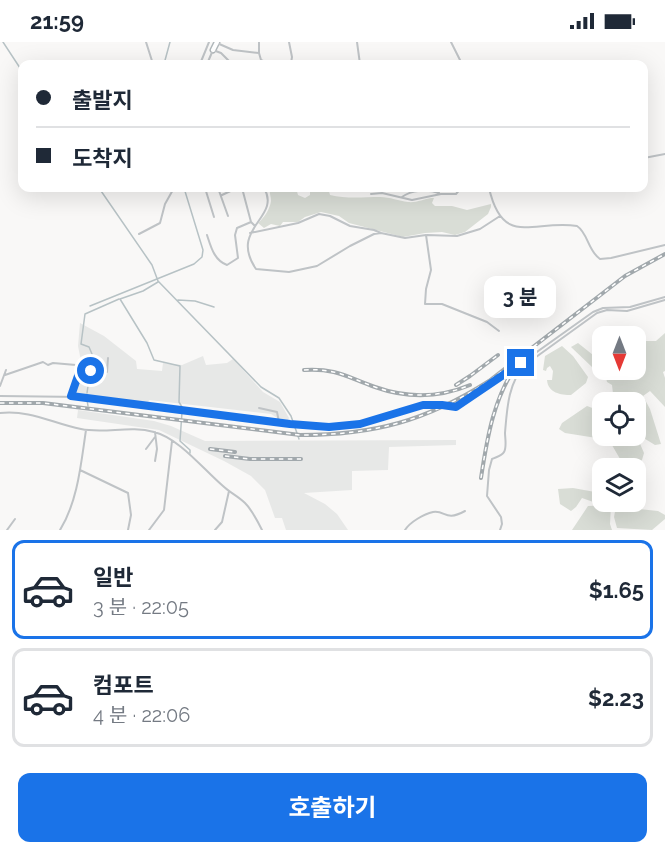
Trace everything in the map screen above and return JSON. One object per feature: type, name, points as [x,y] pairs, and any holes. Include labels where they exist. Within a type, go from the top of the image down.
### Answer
[{"type":"street","points":[[147,42],[152,60]]},
{"type":"street","points":[[202,60],[209,42]]},
{"type":"street","points":[[259,42],[261,60]]},
{"type":"street","points":[[289,42],[292,60]]},
{"type":"street","points":[[357,42],[359,60]]},
{"type":"street","points":[[451,42],[460,60]]},
{"type":"street","points":[[209,60],[217,43],[233,50],[259,53]]},
{"type":"street","points":[[213,50],[221,53],[228,60]]},
{"type":"street","points":[[648,157],[665,154]]},
{"type":"street","points":[[139,234],[160,223],[165,204],[172,192]]},
{"type":"street","points":[[205,192],[214,217]]},
{"type":"street","points":[[220,192],[228,216]]},
{"type":"street","points":[[222,195],[228,192]]},
{"type":"street","points":[[243,192],[251,222],[255,226]]},
{"type":"street","points":[[266,192],[267,207],[250,233],[248,245],[249,256],[256,269],[290,272],[318,267],[350,246],[381,233]]},
{"type":"street","points":[[402,197],[414,192]]},
{"type":"street","points":[[436,192],[441,194]]},
{"type":"street","points":[[370,194],[382,193],[412,200],[458,192]]},
{"type":"street","points":[[490,192],[500,216],[515,226],[577,226],[582,230],[590,249],[600,259],[665,245]]},
{"type":"street","points":[[250,233],[298,223],[319,214],[330,216],[350,226],[405,238],[426,235],[457,236],[480,229],[500,216]]},
{"type":"street","points":[[207,235],[213,252],[220,262],[227,265],[238,258],[235,231],[251,222]]},
{"type":"street","points":[[426,235],[431,270],[425,304],[442,304],[487,322],[499,331]]},
{"type":"street","points":[[0,396],[71,396],[290,424],[346,427],[423,405],[456,407],[592,312],[603,308],[630,307],[665,299]]},
{"type":"street","points":[[500,530],[501,517],[488,496],[489,470],[492,459],[505,451],[511,384],[519,370],[602,311],[627,310],[665,299]]},
{"type":"street","points":[[5,375],[43,362],[48,365],[53,363],[76,365],[80,370],[107,372],[108,358]]},
{"type":"street","points":[[71,396],[81,360]]},
{"type":"street","points":[[0,387],[6,370]]},
{"type":"street","points":[[260,408],[277,412],[279,422]]},
{"type":"street","points":[[0,413],[26,412],[86,430],[155,432],[172,441],[247,505],[262,530]]},
{"type":"street","points":[[60,530],[72,501],[80,470],[86,430]]},
{"type":"street","points":[[155,432],[155,461]]},
{"type":"street","points":[[146,449],[155,437]]},
{"type":"street","points":[[149,530],[164,510],[172,441]]},
{"type":"street","points":[[80,470],[128,493],[131,515],[128,530]]},
{"type":"street","points":[[215,530],[222,522],[229,491]]},
{"type":"street","points":[[405,530],[408,525],[433,512],[453,516],[465,511]]},
{"type":"street","points":[[7,530],[15,519]]},
{"type":"shaded area","points":[[270,192],[297,192],[298,195],[305,198],[310,195],[310,192],[329,192],[330,195],[342,197],[384,197],[411,202],[434,198],[432,203],[435,206],[452,206],[467,210],[491,204],[491,207],[488,214],[465,232],[455,235],[442,232],[425,233],[403,237],[349,223],[339,216],[321,212],[298,222],[283,222],[280,226],[271,224],[264,228],[258,223],[271,201]]},
{"type":"shaded area","points":[[80,323],[104,336],[136,361],[137,369],[162,371],[163,363],[182,365],[203,356],[206,365],[227,363],[233,359],[263,392],[280,402],[289,418],[288,420],[271,414],[149,400],[148,403],[129,402],[72,394],[81,361],[78,346]]},
{"type":"shaded area","points":[[665,333],[665,371],[663,372],[665,407],[650,391],[646,394],[646,392],[613,392],[612,385],[607,380],[646,380],[646,341],[656,341]]},
{"type":"shaded area","points":[[578,343],[592,354],[592,367],[571,347]]},
{"type":"shaded area","points":[[562,346],[573,356],[588,377],[586,383],[571,395],[559,394],[552,390],[547,380],[552,380],[553,371],[550,366],[546,371],[543,370],[545,356]]},
{"type":"shaded area","points":[[646,402],[661,444],[655,445],[646,439]]},
{"type":"shaded area","points":[[587,406],[592,408],[592,437],[565,433],[559,429],[562,423]]},
{"type":"shaded area","points":[[78,410],[154,421],[205,441],[456,440],[456,445],[389,447],[388,470],[352,471],[352,490],[304,493],[325,504],[337,514],[348,530],[286,530],[282,518],[275,518],[265,490],[251,476],[159,430],[77,418]]},
{"type":"shaded area","points":[[612,446],[641,446],[644,453],[643,458],[620,458]]},
{"type":"shaded area","points":[[573,488],[592,491],[592,502],[582,498],[571,511],[560,504],[558,489]]},
{"type":"shaded area","points":[[588,506],[592,506],[592,512],[611,512],[612,530],[572,530]]},
{"type":"shaded area","points":[[646,510],[658,511],[665,515],[665,519],[652,530],[617,528],[615,512],[646,512]]},
{"type":"waterway","points":[[3,42],[18,65]]},
{"type":"waterway","points":[[165,60],[170,42]]},
{"type":"waterway","points":[[102,192],[152,265],[158,281],[261,387],[279,398],[291,416],[299,439]]},
{"type":"waterway","points":[[90,306],[194,264],[202,257],[203,250],[185,192]]},
{"type":"waterway","points":[[158,282],[143,291],[120,299],[147,343],[154,360],[180,366],[179,402],[182,407]]},
{"type":"waterway","points":[[90,370],[92,354],[89,347],[81,344],[85,314],[119,299]]},
{"type":"waterway","points":[[178,300],[195,301],[214,307]]},
{"type":"waterway","points":[[87,393],[90,372]]},
{"type":"waterway","points":[[87,400],[88,406]]},
{"type":"waterway","points":[[182,412],[180,441],[190,450],[190,453]]},
{"type":"railway","points":[[0,403],[43,403],[300,435],[352,432],[399,423],[443,406],[489,381],[625,276],[665,254]]},
{"type":"railway","points":[[456,385],[498,355]]},
{"type":"railway","points":[[481,478],[493,417],[503,388],[519,362]]},
{"type":"railway","points":[[304,370],[325,370],[387,391],[411,395],[446,392],[470,385]]},
{"type":"railway","points":[[210,449],[235,452]]},
{"type":"railway","points":[[225,456],[250,459],[301,459]]},
{"type":"route","points":[[91,371],[80,370],[71,396],[290,424],[346,427],[423,405],[461,406],[521,363]]}]
